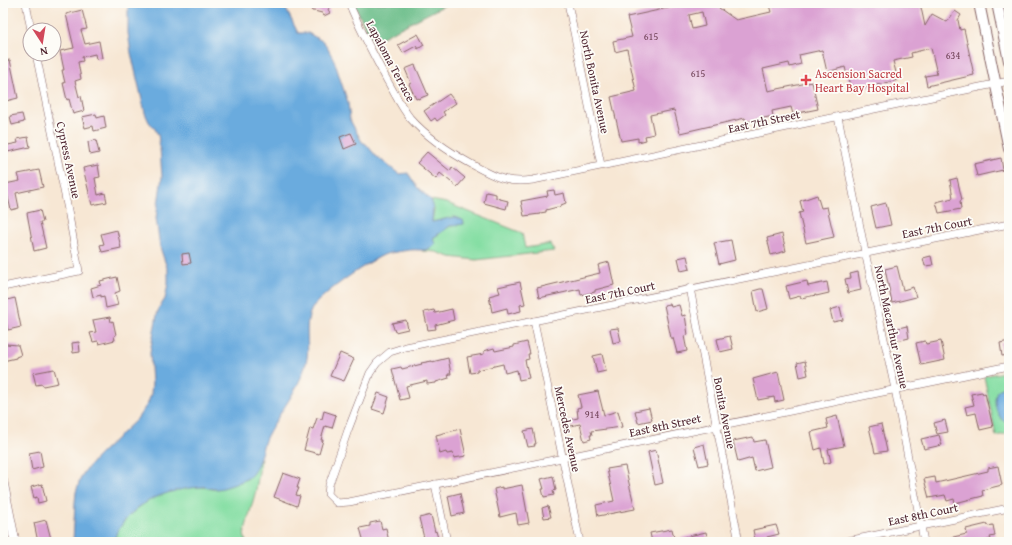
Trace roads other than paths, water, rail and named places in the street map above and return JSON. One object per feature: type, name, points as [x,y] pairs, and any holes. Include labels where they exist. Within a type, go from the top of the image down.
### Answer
[{"type":"main road","points":[[979,3],[1009,149]]},
{"type":"main road","points":[[997,3],[1009,61]]},
{"type":"street","points":[[26,3],[30,22]]},
{"type":"street","name":"Lapaloma Terrace","points":[[349,3],[383,73],[403,108],[413,121],[442,146],[473,165],[504,180],[514,182],[523,181]]},
{"type":"street","name":"North Bonita Avenue","points":[[568,3],[601,165]]},
{"type":"street","name":"Cypress Avenue","points":[[3,287],[79,271],[38,62]]},
{"type":"street","name":"East 7th Street","points":[[523,181],[1009,81]]},
{"type":"street","name":"North Macarthur Avenue","points":[[838,117],[865,252],[895,389],[924,542]]},
{"type":"street","name":"East 7th Court","points":[[328,494],[329,485],[348,430],[370,373],[377,363],[390,352],[406,347],[690,288],[1009,224]]},
{"type":"street","name":"Bonita Avenue","points":[[690,288],[739,542]]},
{"type":"street","name":"Mercedes Avenue","points":[[534,321],[580,542]]},
{"type":"street","name":"East 8th Street","points":[[328,494],[337,503],[349,502],[716,425],[1009,366]]},
{"type":"street","points":[[3,482],[15,542]]},
{"type":"street","points":[[435,484],[447,542]]},
{"type":"street","name":"East 8th Court","points":[[842,542],[1009,508]]},
{"type":"water","points":[[128,3],[283,3],[298,33],[308,33],[324,42],[327,47],[334,60],[348,103],[350,120],[362,142],[366,144],[376,156],[399,174],[408,173],[417,187],[431,200],[433,205],[432,222],[454,217],[463,220],[464,224],[450,226],[433,238],[435,244],[429,249],[395,252],[379,257],[347,278],[318,301],[313,307],[308,320],[308,349],[306,363],[301,378],[268,434],[257,466],[248,478],[236,484],[217,489],[204,487],[188,488],[161,495],[137,508],[119,529],[113,542],[73,542],[76,492],[84,472],[98,456],[137,419],[148,403],[152,383],[150,352],[157,315],[159,308],[165,299],[168,283],[168,271],[160,247],[156,218],[162,177],[160,148],[158,135],[145,113],[131,53],[128,33]]},
{"type":"water","points":[[1009,386],[1009,424],[1001,419],[995,405],[995,400],[997,391],[1003,387]]},
{"type":"place","name":"Ascension Sacred Heart Bay Hospital","points":[[806,80]]}]
